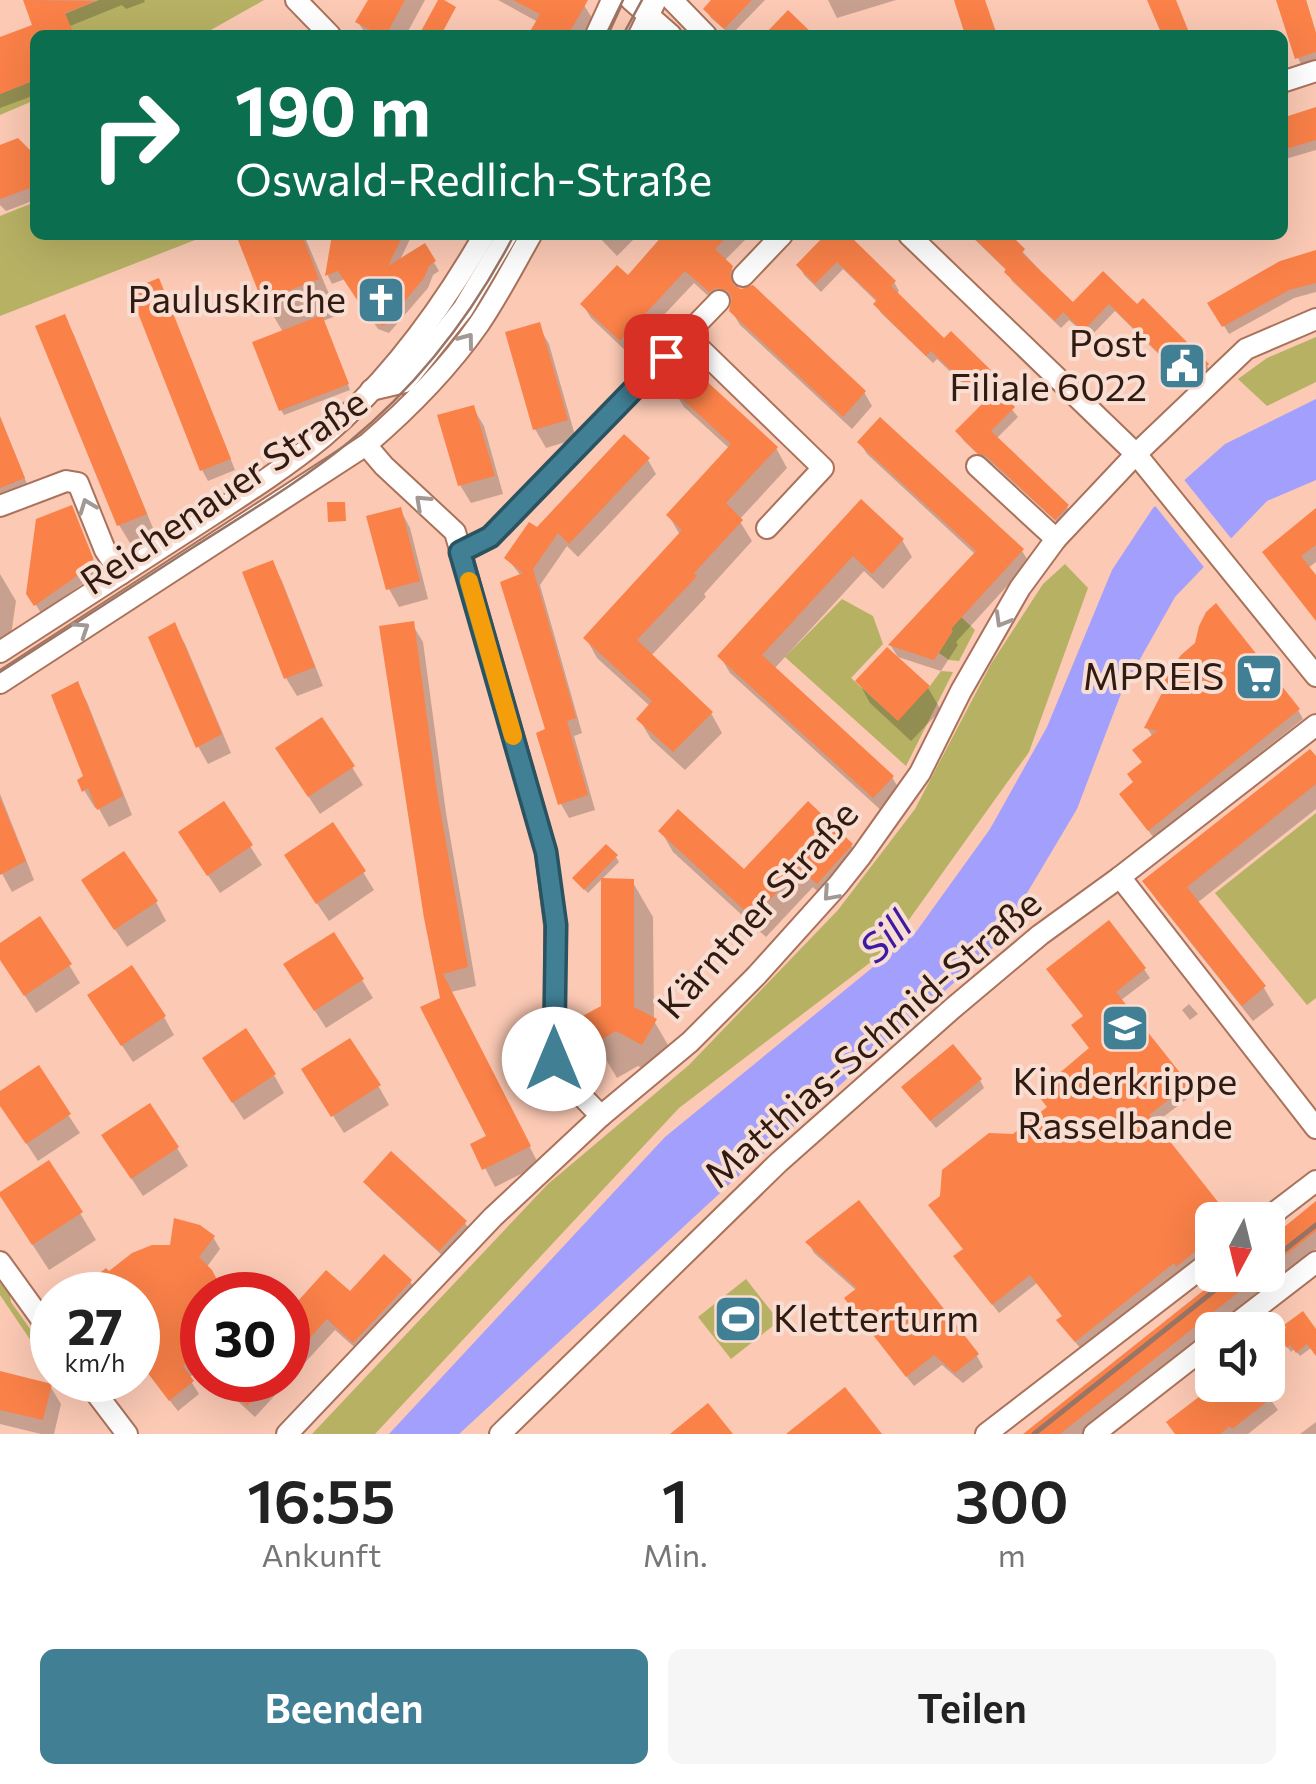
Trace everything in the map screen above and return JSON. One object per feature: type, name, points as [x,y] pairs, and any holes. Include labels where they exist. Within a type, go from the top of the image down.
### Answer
[{"type":"street","points":[[296,0],[325,30]]},
{"type":"street","points":[[598,30],[612,0]]},
{"type":"street","points":[[631,0],[648,17]]},
{"type":"street","points":[[672,0],[701,30]]},
{"type":"street","points":[[1288,80],[1316,72]]},
{"type":"street","name":"Reichenauer Straße","points":[[0,652],[324,436],[371,390],[437,309],[481,240]]},
{"type":"street","points":[[403,413],[405,382],[464,308],[504,240]]},
{"type":"street","name":"Reichenauer Straße","points":[[0,682],[366,445],[420,396],[466,342],[528,240]]},
{"type":"street","points":[[743,276],[777,240]]},
{"type":"street","points":[[914,240],[1136,454],[1316,676]]},
{"type":"street","points":[[460,552],[490,537],[719,302]]},
{"type":"street","name":"Kärntner Straße","points":[[287,1434],[492,1219],[601,1116],[690,1042],[756,976],[862,856],[920,772],[961,690],[1020,588],[1056,539],[1136,454],[1246,349],[1316,319]]},
{"type":"street","points":[[686,335],[823,468],[767,528]]},
{"type":"street","points":[[371,390],[405,382]]},
{"type":"street","points":[[366,445],[454,532],[546,852],[556,925],[554,1059],[572,1087],[601,1116]]},
{"type":"street","points":[[977,466],[1056,539]]},
{"type":"street","points":[[0,506],[66,481],[78,482],[104,550],[121,574]]},
{"type":"street","name":"Matthias-Schmid-Straße","points":[[500,1434],[779,1162],[1040,935],[1316,725]]},
{"type":"street","points":[[1120,877],[1316,1128]]},
{"type":"street","points":[[1285,1205],[1316,1181]]},
{"type":"street","points":[[0,1262],[30,1304]]},
{"type":"street","points":[[1251,1312],[1316,1262]]},
{"type":"street","points":[[986,1434],[1195,1273]]},
{"type":"street","points":[[1094,1434],[1195,1355]]},
{"type":"street","points":[[103,1402],[127,1434]]},
{"type":"shaded area","points":[[99,0],[264,0],[211,30],[71,30],[62,15]]},
{"type":"shaded area","points":[[30,82],[30,102],[0,115],[0,94]]},
{"type":"shaded area","points":[[30,204],[30,240],[195,240],[0,316],[0,216]]},
{"type":"shaded area","points":[[1316,337],[1316,382],[1267,406],[1238,379],[1267,358]]},
{"type":"shaded area","points":[[1316,399],[1316,480],[1267,501],[1175,597],[1122,691],[1077,809],[996,945],[459,1434],[389,1434],[665,1137],[916,932],[990,829],[1047,727],[1112,570],[1153,508],[1225,444]]},
{"type":"shaded area","points":[[1065,564],[1088,588],[1029,752],[888,949],[679,1108],[375,1434],[312,1434],[548,1184],[689,1065],[838,910],[915,809],[991,664],[1043,584]]},
{"type":"shaded area","points":[[842,599],[873,616],[883,644],[851,678],[897,720],[941,671],[953,672],[906,766],[785,657]]},
{"type":"shaded area","points":[[961,617],[975,630],[959,661],[949,660],[939,653]]},
{"type":"shaded area","points":[[1316,813],[1316,998],[1307,1005],[1215,893]]},
{"type":"shaded area","name":"Kletterturm","points":[[746,1279],[779,1321],[731,1359],[698,1317]]},
{"type":"shaded area","points":[[0,1283],[9,1291],[11,1302],[30,1329],[30,1339],[0,1295]]},
{"type":"pier","points":[[1181,476],[1234,542],[1207,571],[1152,502]]},
{"type":"building","points":[[23,0],[96,1],[65,13],[72,30],[30,30],[30,82],[0,94],[0,37],[32,25]]},
{"type":"building","points":[[368,0],[405,0],[389,30],[370,30],[355,22]]},
{"type":"building","points":[[438,0],[456,7],[444,30],[422,30]]},
{"type":"building","points":[[513,0],[588,0],[571,30],[531,30],[540,14]]},
{"type":"building","points":[[711,0],[752,0],[724,29],[703,9]]},
{"type":"building","points":[[954,0],[985,0],[995,30],[963,30]]},
{"type":"building","points":[[1147,0],[1176,0],[1188,30],[1160,30]]},
{"type":"building","points":[[1276,0],[1306,0],[1316,33],[1316,52],[1295,59]]},
{"type":"building","points":[[788,10],[809,30],[769,30]]},
{"type":"building","points":[[1316,107],[1316,140],[1288,148],[1288,116]]},
{"type":"building","points":[[18,138],[30,150],[30,188],[0,199],[0,145]]},
{"type":"building","points":[[238,240],[304,240],[319,279],[262,301]]},
{"type":"building","name":"Pauluskirche","points":[[331,240],[401,240],[388,266],[425,243],[436,261],[384,326],[371,321],[338,271],[325,276]]},
{"type":"building","points":[[659,240],[724,240],[715,249],[733,266],[733,285],[741,289],[753,285],[866,391],[843,417],[729,311],[732,298],[728,291],[716,288],[709,292],[685,271],[620,341],[580,304],[617,265],[628,275]]},
{"type":"building","points":[[820,240],[854,240],[896,281],[891,286],[944,338],[951,331],[1003,382],[997,389],[1015,407],[991,431],[1069,505],[1055,520],[955,431],[984,402],[931,351],[926,356],[837,262],[815,284],[796,265]]},
{"type":"building","points":[[976,240],[1016,240],[1025,249],[1022,253],[1073,302],[1103,271],[1137,304],[1143,298],[1209,364],[1190,384],[1109,304],[1083,331],[1063,312],[1055,321],[1004,272],[1006,269]]},
{"type":"building","points":[[1316,250],[1316,283],[1289,290],[1222,327],[1207,303],[1280,261]]},
{"type":"building","points":[[159,278],[231,459],[200,471],[129,290]]},
{"type":"building","points":[[65,314],[147,514],[117,526],[35,326]]},
{"type":"building","points":[[322,315],[349,384],[279,411],[252,342]]},
{"type":"building","points":[[540,322],[568,420],[533,430],[505,332]]},
{"type":"building","points":[[689,365],[778,447],[726,503],[743,520],[637,640],[713,712],[673,752],[636,719],[652,701],[583,638],[682,530],[666,515],[731,444],[669,387]]},
{"type":"building","points":[[474,405],[495,476],[458,486],[437,415]]},
{"type":"building","points":[[0,417],[25,478],[0,488]]},
{"type":"building","points":[[880,417],[1024,549],[951,629],[934,660],[888,645],[976,551],[857,442]]},
{"type":"building","points":[[624,434],[650,458],[569,544],[558,533],[533,569],[576,718],[567,721],[588,795],[558,805],[536,733],[545,729],[500,582],[523,573],[504,558],[529,522],[537,527]]},
{"type":"building","points":[[861,499],[904,539],[872,574],[853,556],[762,655],[894,776],[873,798],[717,656]]},
{"type":"building","points":[[327,502],[345,502],[346,521],[328,522]]},
{"type":"building","points":[[72,505],[93,558],[91,566],[34,606],[26,594],[36,519]]},
{"type":"building","points":[[401,507],[420,581],[386,590],[366,516]]},
{"type":"building","points":[[1316,508],[1316,545],[1301,556],[1316,575],[1316,621],[1262,552]]},
{"type":"building","points":[[273,560],[315,667],[284,679],[242,572]]},
{"type":"building","points":[[1216,603],[1300,709],[1148,831],[1119,794],[1133,782],[1127,774],[1142,762],[1132,750],[1157,731],[1144,728],[1164,689],[1157,681],[1195,643],[1206,612]]},
{"type":"building","points":[[414,621],[437,792],[468,967],[443,974],[531,1146],[482,1170],[470,1144],[486,1136],[420,1007],[440,998],[379,626]]},
{"type":"building","points":[[175,622],[222,734],[196,748],[148,637]]},
{"type":"building","points":[[887,647],[930,686],[898,721],[855,681]]},
{"type":"building","points":[[78,681],[123,796],[97,810],[88,788],[82,792],[77,780],[83,776],[51,695]]},
{"type":"building","points":[[322,717],[355,766],[308,797],[275,748]]},
{"type":"building","points":[[1310,749],[1316,756],[1316,784],[1187,887],[1266,986],[1242,1006],[1142,881]]},
{"type":"building","points":[[0,798],[26,861],[0,875]]},
{"type":"building","points":[[224,801],[253,845],[207,876],[178,832]]},
{"type":"building","points":[[808,801],[853,844],[817,884],[799,868],[753,918],[658,831],[678,809],[744,869]]},
{"type":"building","points":[[333,822],[366,871],[316,904],[284,855]]},
{"type":"building","points":[[606,844],[618,855],[584,890],[572,878]]},
{"type":"building","points":[[124,851],[158,901],[114,930],[81,880]]},
{"type":"building","points":[[601,878],[634,879],[634,1007],[657,1019],[642,1045],[616,1031],[594,1044],[579,1018],[601,1006]]},
{"type":"building","points":[[40,916],[72,964],[24,996],[0,960],[0,943]]},
{"type":"building","points":[[1109,920],[1146,968],[1116,992],[1189,1084],[1149,1115],[1218,1202],[1195,1202],[1195,1252],[1176,1267],[1174,1263],[1075,1342],[1056,1320],[1062,1316],[1030,1275],[992,1305],[953,1256],[963,1249],[928,1205],[940,1196],[942,1170],[989,1133],[1013,1134],[1047,1107],[1036,1093],[1089,1048],[1071,1025],[1083,1016],[1046,969]]},
{"type":"building","points":[[334,932],[364,979],[314,1011],[283,964]]},
{"type":"building","points":[[132,965],[166,1016],[121,1046],[87,995]]},
{"type":"building","points":[[246,1028],[276,1074],[232,1103],[202,1058]]},
{"type":"building","points":[[350,1038],[381,1085],[331,1117],[301,1069]]},
{"type":"building","points":[[953,1044],[982,1079],[930,1121],[901,1087]]},
{"type":"building","points":[[39,1065],[71,1114],[26,1144],[0,1106],[0,1091]]},
{"type":"building","points":[[150,1103],[179,1147],[131,1179],[101,1135]]},
{"type":"building","points":[[391,1151],[467,1221],[439,1251],[363,1182]]},
{"type":"building","points":[[49,1160],[83,1212],[32,1245],[0,1192]]},
{"type":"building","points":[[859,1200],[979,1354],[955,1373],[934,1355],[906,1377],[844,1298],[857,1288],[805,1242]]},
{"type":"building","points":[[1316,1201],[1316,1231],[1285,1256],[1285,1226]]},
{"type":"building","points":[[174,1218],[200,1225],[215,1236],[199,1257],[213,1272],[180,1272],[180,1392],[169,1401],[160,1389],[160,1272],[101,1272],[152,1245],[170,1245]]},
{"type":"building","points":[[384,1254],[412,1280],[353,1343],[327,1319],[310,1338],[310,1288],[326,1270],[350,1291]]},
{"type":"building","points":[[1202,1292],[1239,1292],[1213,1312],[1195,1312],[1195,1327],[1060,1434],[1023,1434]]},
{"type":"building","points":[[1303,1311],[1316,1329],[1316,1356],[1307,1344],[1296,1353],[1290,1345],[1287,1348],[1285,1324]]},
{"type":"building","points":[[0,1371],[30,1378],[30,1402],[48,1402],[43,1420],[0,1410]]},
{"type":"building","points":[[845,1387],[882,1434],[786,1434]]},
{"type":"building","points":[[1195,1400],[1267,1402],[1220,1434],[1175,1434],[1166,1422]]},
{"type":"building","points":[[708,1403],[733,1434],[670,1434]]},
{"type":"tram line","points":[[608,30],[623,0]]},
{"type":"tram line","points":[[626,30],[642,0]]},
{"type":"tram line","points":[[0,672],[272,497],[349,442],[398,397],[442,347],[481,293],[511,240]]},
{"type":"railway","points":[[1285,1250],[1316,1225]]},
{"type":"railway","points":[[1034,1434],[1213,1292]]},
{"type":"slow traffic","points":[[469,581],[513,736]]},
{"type":"place","name":"Pauluskirche","points":[[381,300]]},
{"type":"place","name":"Post Filiale 6022","points":[[1182,366]]},
{"type":"place","name":"MPREIS","points":[[1259,677]]},
{"type":"place","name":"Kinderkrippe Rasselbande","points":[[1125,1028]]},
{"type":"place","name":"Kletterturm","points":[[738,1319]]},
{"type":"route","points":[[554,1059],[556,925],[546,852],[460,552],[490,537],[666,356]]},
{"type":"water label","name":"Sill","points":[[886,937]]}]
